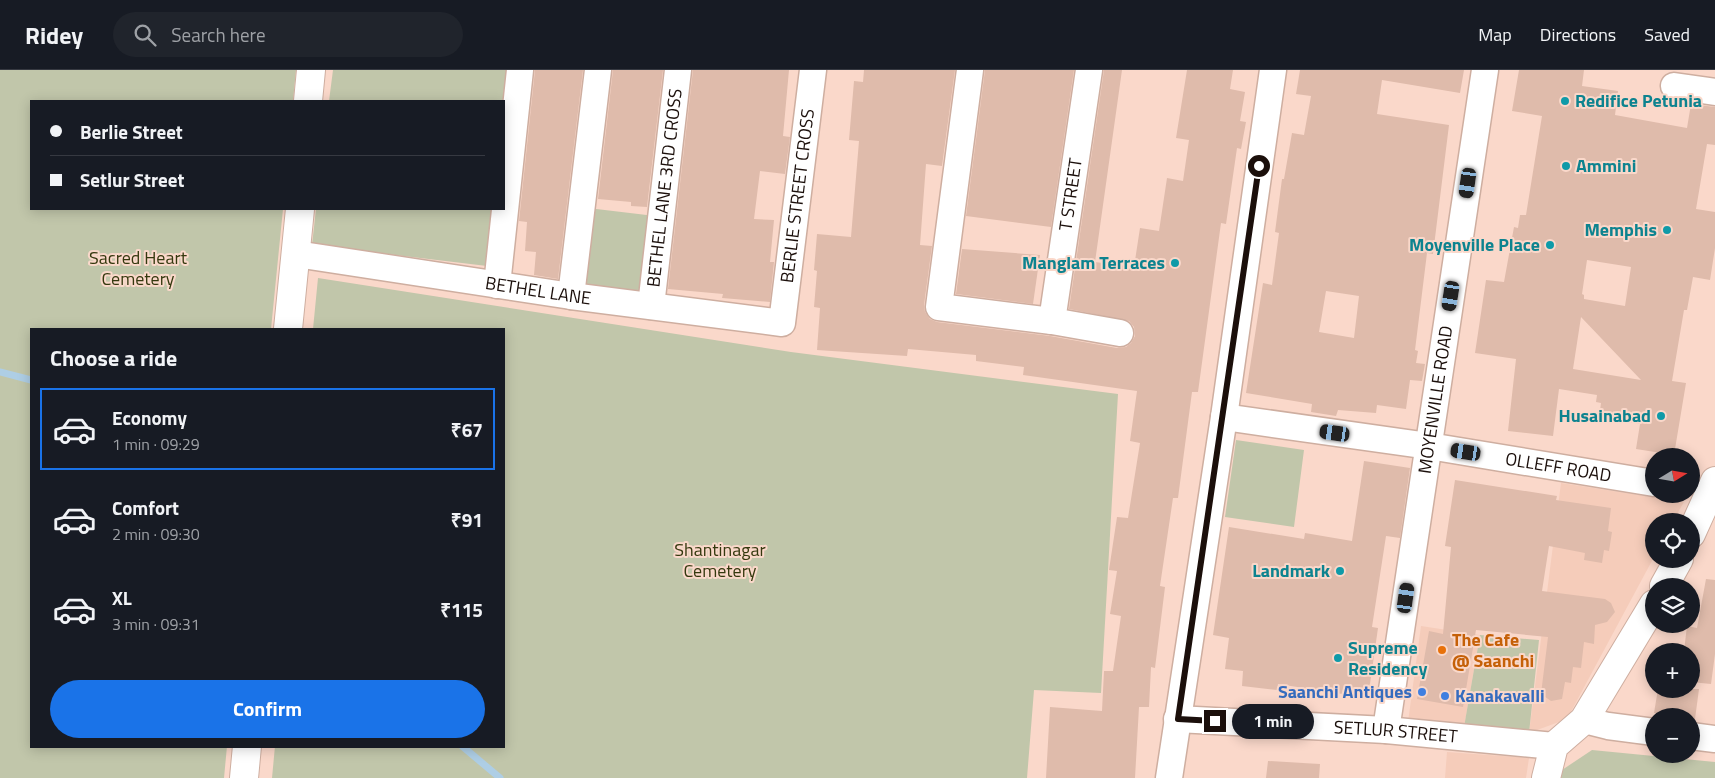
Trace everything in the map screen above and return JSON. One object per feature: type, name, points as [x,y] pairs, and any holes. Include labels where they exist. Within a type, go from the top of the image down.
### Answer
[{"type":"street","points":[[308,100],[311,70]]},
{"type":"street","points":[[505,210],[520,70]]},
{"type":"street","points":[[571,296],[598,70]]},
{"type":"street","name":"BETHEL LANE 3RD CROSS","points":[[650,306],[678,70]]},
{"type":"street","name":"BERLIE STREET CROSS","points":[[782,323],[813,70]]},
{"type":"street","points":[[970,70],[939,307],[1052,321],[1120,333]]},
{"type":"street","name":"T STREET","points":[[1052,321],[1089,70]]},
{"type":"street","points":[[1169,778],[1224,417],[1273,70]]},
{"type":"street","name":"MOYENVILLE ROAD","points":[[1386,730],[1485,70]]},
{"type":"street","points":[[1674,86],[1715,92]]},
{"type":"street","points":[[288,328],[300,210]]},
{"type":"street","points":[[497,284],[505,210]]},
{"type":"street","name":"BETHEL LANE","points":[[296,254],[571,296],[782,323]]},
{"type":"street","name":"OLLEFF ROAD","points":[[1224,417],[1429,446],[1645,482]]},
{"type":"street","points":[[1699,513],[1708,488]]},
{"type":"street","points":[[1546,778],[1554,746],[1584,720],[1645,619]]},
{"type":"street","name":"SETLUR STREET","points":[[1178,719],[1386,730],[1554,746]]},
{"type":"street","points":[[1584,720],[1608,726],[1645,731]]},
{"type":"street","points":[[1700,737],[1715,739]]},
{"type":"street","points":[[244,778],[247,748]]},
{"type":"shaded area","points":[[1561,483],[1645,496],[1645,503],[1683,503],[1678,513],[1645,513],[1645,568],[1648,568],[1567,719],[1529,733]]},
{"type":"shaded area","points":[[1421,626],[1480,635],[1464,727],[1408,722]]},
{"type":"shaded area","points":[[1447,752],[1529,758],[1526,778],[1445,778]]},
{"type":"green space","name":"Sacred Heart Cemetery","points":[[0,70],[296,70],[293,100],[30,100],[30,210],[283,210],[271,328],[30,328],[30,748],[227,748],[224,778],[0,778]]},
{"type":"green space","points":[[333,70],[510,70],[504,100],[329,100]]},
{"type":"green space","points":[[588,208],[655,216],[645,299],[578,291]]},
{"type":"green space","points":[[316,210],[494,210],[487,266],[312,245]]},
{"type":"green space","name":"Shantinagar Cemetery","points":[[318,278],[791,352],[1118,394],[1101,693],[1034,690],[1027,778],[272,778],[275,748],[505,748],[505,328],[313,328]]},
{"type":"green space","points":[[1236,440],[1304,450],[1294,527],[1225,517]]},
{"type":"green space","points":[[1480,635],[1539,640],[1529,733],[1464,727]]},
{"type":"green space","points":[[1592,750],[1645,755],[1645,763],[1700,763],[1700,761],[1715,762],[1715,778],[1561,778],[1562,770]]},
{"type":"building","points":[[535,70],[583,70],[558,279],[534,275],[536,252],[525,251],[527,222],[519,221]]},
{"type":"building","points":[[613,70],[663,70],[647,207],[631,206],[631,202],[598,199]]},
{"type":"building","points":[[693,70],[789,70],[783,136],[790,137],[785,174],[760,171],[754,219],[774,220],[770,262],[774,262],[770,302],[722,298],[723,294],[668,289]]},
{"type":"building","points":[[864,70],[955,70],[942,166],[926,164],[920,245],[932,246],[924,305],[925,312],[930,319],[937,322],[1050,336],[1117,348],[1126,347],[1135,336],[1134,327],[1129,321],[1069,309],[1104,70],[1122,70],[1095,262],[1134,267],[1140,228],[1159,231],[1167,178],[1183,181],[1189,140],[1176,138],[1187,70],[1233,70],[1230,89],[1245,92],[1240,121],[1246,122],[1241,149],[1237,148],[1226,224],[1221,223],[1198,392],[1192,392],[1178,498],[1173,498],[1160,586],[1165,587],[1155,668],[1151,667],[1149,707],[1139,707],[1135,778],[1046,778],[1050,707],[1102,711],[1104,671],[1113,671],[1121,616],[1110,614],[1117,571],[1109,570],[1117,517],[1128,518],[1140,443],[1130,441],[1137,391],[1023,375],[1024,367],[976,361],[976,355],[908,349],[907,356],[817,350],[820,308],[814,307],[817,271],[814,270],[817,234],[851,237],[859,141],[849,140],[854,81],[863,82]]},
{"type":"building","points":[[985,70],[1074,70],[1051,227],[966,216]]},
{"type":"building","points":[[1300,70],[1464,70],[1460,93],[1382,80],[1377,114],[1449,125],[1433,254],[1427,253],[1415,350],[1418,351],[1416,363],[1425,364],[1422,381],[1410,380],[1406,409],[1377,405],[1376,413],[1338,410],[1336,416],[1311,412],[1312,404],[1246,393],[1263,283],[1272,285],[1279,233],[1275,232],[1282,179],[1284,179],[1292,133],[1304,135],[1311,96],[1296,94]],"holes":[[[1326,291],[1359,296],[1354,338],[1319,332]]]},
{"type":"building","points":[[1519,70],[1584,70],[1582,86],[1618,91],[1615,115],[1687,128],[1691,104],[1715,107],[1715,145],[1707,144],[1696,209],[1715,212],[1715,248],[1710,280],[1693,277],[1687,310],[1684,310],[1672,381],[1686,383],[1675,448],[1645,448],[1645,450],[1636,449],[1640,424],[1609,419],[1610,412],[1600,411],[1601,403],[1596,402],[1597,395],[1559,389],[1553,436],[1508,431],[1516,359],[1475,353],[1486,280],[1504,282],[1514,227],[1518,228],[1520,215],[1526,215],[1542,116],[1512,111]],"holes":[[[1587,260],[1631,267],[1625,306],[1584,299],[1582,294]],[[1581,317],[1641,380],[1573,369]]]},
{"type":"building","points":[[962,249],[1040,255],[1033,304],[956,294]]},
{"type":"building","points":[[1364,461],[1410,468],[1400,538],[1386,536],[1372,627],[1378,628],[1368,698],[1278,684],[1277,690],[1242,686],[1243,671],[1225,669],[1229,638],[1213,635],[1229,527],[1304,539],[1305,533],[1352,541]]},
{"type":"building","points":[[1455,480],[1557,496],[1556,500],[1611,508],[1608,531],[1612,532],[1609,551],[1604,550],[1602,563],[1584,560],[1585,553],[1549,546],[1542,591],[1605,599],[1611,603],[1615,612],[1607,622],[1595,625],[1594,644],[1584,642],[1581,668],[1573,667],[1571,683],[1565,682],[1562,699],[1551,701],[1541,694],[1548,637],[1476,630],[1463,707],[1417,699],[1429,631],[1443,634],[1451,547],[1445,546]]},
{"type":"building","points":[[1706,579],[1715,580],[1715,654],[1711,684],[1700,683],[1700,643],[1685,643],[1686,633],[1700,633],[1700,612]]},
{"type":"building","points":[[1656,698],[1698,698],[1696,708],[1655,708]]},
{"type":"building","points":[[1268,761],[1320,764],[1319,778],[1266,778]]},
{"type":"waterway","points":[[0,372],[30,380]]},
{"type":"waterway","points":[[464,748],[500,778]]},
{"type":"place","name":"Redifice Petunia","points":[[1565,101]]},
{"type":"place","name":"Ammini","points":[[1566,166]]},
{"type":"place","name":"Memphis","points":[[1667,230]]},
{"type":"place","name":"Moyenville Place","points":[[1550,245]]},
{"type":"place","name":"Manglam Terraces","points":[[1175,263]]},
{"type":"place","name":"Husainabad","points":[[1661,416]]},
{"type":"place","name":"Landmark","points":[[1340,571]]},
{"type":"place","name":"The Cafe @ Saanchi","points":[[1442,650]]},
{"type":"place","name":"Supreme Residency","points":[[1338,658]]},
{"type":"place","name":"Saanchi Antiques","points":[[1422,692]]},
{"type":"place","name":"Kanakavalli","points":[[1445,696]]},
{"type":"route","points":[[1215,721],[1178,719],[1224,417],[1259,166]]}]
